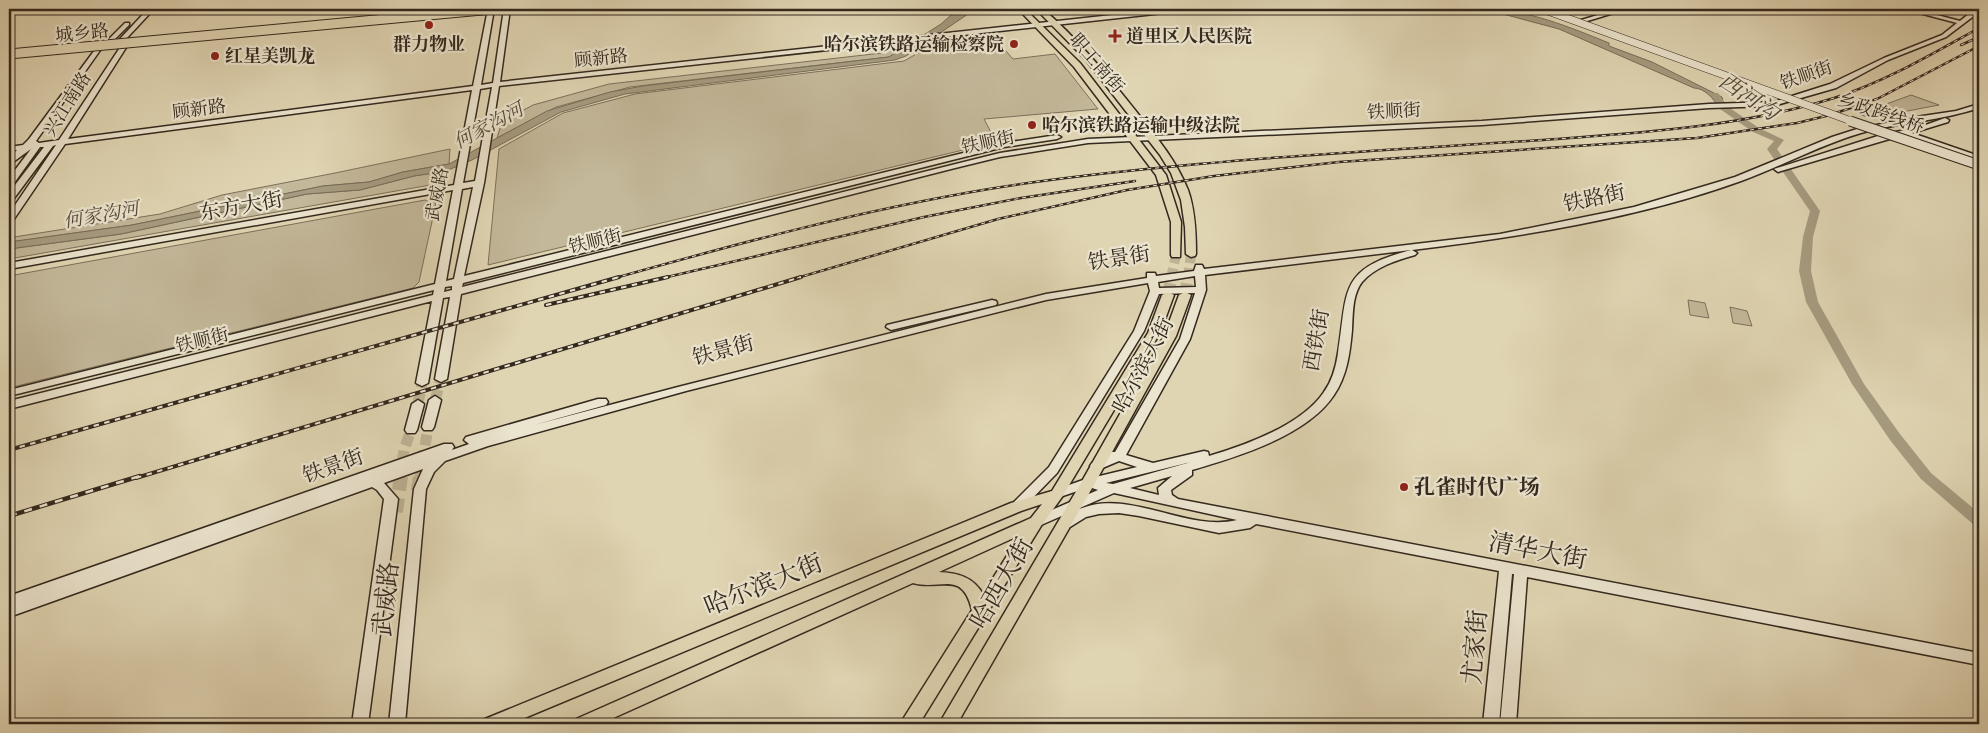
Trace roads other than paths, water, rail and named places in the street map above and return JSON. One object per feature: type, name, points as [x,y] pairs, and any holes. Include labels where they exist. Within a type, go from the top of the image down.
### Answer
[{"type":"highway","name":"城乡路","points":[[9,54],[99,48],[123,43],[256,27],[444,9]]},
{"type":"highway","points":[[256,27],[464,9]]},
{"type":"highway","points":[[9,54],[476,9]]},
{"type":"highway","name":"城乡路","points":[[9,54],[110,41],[123,43],[510,9]]},
{"type":"highway","points":[[9,54],[491,10]]},
{"type":"main road","name":"兴江南路","points":[[10,160],[25,147],[34,143],[99,48],[110,41],[141,9]]},
{"type":"main road","name":"兴江南路","points":[[9,220],[63,140],[123,43],[151,9]]},
{"type":"main road","name":"武威路","points":[[441,379],[458,282],[489,132],[510,9]]},
{"type":"main road","name":"职工南街","points":[[1021,9],[1077,65],[1161,175],[1176,222],[1176,255]]},
{"type":"main road","name":"职工南街","points":[[1039,9],[1095,64],[1150,135],[1181,184],[1189,219],[1191,254]]},
{"type":"main road","name":"顾新路","points":[[34,143],[477,85],[1148,9]]},
{"type":"main road","name":"顾新路","points":[[1053,21],[1182,9]]},
{"type":"main road","points":[[1542,9],[1782,97],[1979,163]]},
{"type":"main road","name":"乡政跨线桥","points":[[1548,9],[1850,119],[1979,163]]},
{"type":"main road","points":[[1584,20],[1624,9]]},
{"type":"main road","points":[[1906,9],[1957,21]]},
{"type":"main road","name":"铁顺街","points":[[1753,104],[1780,99],[1828,85],[1882,58],[1938,34],[1970,9]]},
{"type":"main road","name":"铁顺街","points":[[9,393],[1004,145],[1059,137],[1482,123],[1708,105],[1784,101],[1833,86],[1886,59],[1944,36],[1979,9]]},
{"type":"main road","name":"武威路","points":[[422,383],[436,298],[469,134],[491,10]]},
{"type":"main road","points":[[1789,160],[1884,136],[1922,129],[1947,119],[1956,112],[1979,101]]},
{"type":"main road","points":[[1789,160],[1826,143],[1880,126],[1979,106]]},
{"type":"main road","points":[[1773,166],[1863,128],[1956,112]]},
{"type":"main road","points":[[1903,133],[1979,163]]},
{"type":"main road","name":"铁顺街","points":[[9,405],[1000,155],[1131,135]]},
{"type":"main road","points":[[1884,136],[1979,163]]},
{"type":"main road","points":[[9,144],[50,144],[63,140]]},
{"type":"main road","points":[[9,184],[20,169],[34,143]]},
{"type":"main road","points":[[1826,143],[1854,145]]},
{"type":"main road","points":[[10,196],[50,144]]},
{"type":"main road","points":[[9,149],[25,147]]},
{"type":"main road","points":[[10,160],[20,169]]},
{"type":"main road","name":"铁路街","points":[[1470,238],[1500,237],[1635,209],[1733,181],[1773,166]]},
{"type":"main road","name":"铁路街","points":[[1470,238],[1642,204],[1773,166]]},
{"type":"main road","name":"东方大街","points":[[9,266],[479,182]]},
{"type":"main road","name":"东方大街","points":[[9,271],[458,185]]},
{"type":"main road","name":"西铁街","points":[[1202,460],[1267,432],[1295,416],[1312,403],[1324,390],[1331,376],[1337,354],[1342,299],[1352,280],[1365,268],[1377,261],[1417,247],[1470,238]]},
{"type":"main road","name":"西铁街","points":[[1202,460],[1277,434],[1306,417],[1322,403],[1336,382],[1341,368],[1350,297],[1357,282],[1369,270],[1401,256],[1470,238]]},
{"type":"main road","name":"铁景街","points":[[9,611],[444,457],[528,430],[864,342],[1046,297],[1156,285],[1199,270],[1470,238]]},
{"type":"main road","name":"铁景街","points":[[1199,270],[1417,247]]},
{"type":"main road","name":"哈尔滨大街","points":[[1118,457],[1185,339],[1201,290],[1199,270]]},
{"type":"main road","points":[[1056,494],[1154,333],[1156,285],[1201,290]]},
{"type":"main road","name":"铁景街","points":[[9,602],[374,473],[491,433],[546,417],[942,314],[1044,290],[1156,285]]},
{"type":"main road","name":"哈尔滨大街","points":[[1016,507],[1053,470],[1082,425],[1139,331],[1156,285]]},
{"type":"main road","points":[[1096,466],[1170,336],[1184,295]]},
{"type":"main road","points":[[428,427],[436,400]]},
{"type":"main road","points":[[410,430],[418,404]]},
{"type":"main road","points":[[1104,453],[1151,467]]},
{"type":"main road","name":"武威路","points":[[397,724],[420,488],[429,470],[444,457]]},
{"type":"main road","points":[[1096,466],[1118,457]]},
{"type":"main road","points":[[1056,494],[1088,482],[1151,467],[1202,460]]},
{"type":"main road","points":[[582,724],[1075,503],[1202,460]]},
{"type":"main road","points":[[1174,503],[1166,497],[1164,488],[1202,460]]},
{"type":"main road","name":"哈西大街","points":[[948,724],[1096,466]]},
{"type":"main road","name":"清华大街","points":[[1088,482],[1106,492],[1250,523],[1979,664]]},
{"type":"main road","name":"武威路","points":[[360,724],[391,499],[382,487],[373,483]]},
{"type":"main road","name":"清华大街","points":[[1106,492],[1174,503],[1979,659]]},
{"type":"main road","name":"哈尔滨大街","points":[[491,724],[1016,507],[1056,494]]},
{"type":"main road","name":"哈西大街","points":[[909,724],[1036,522],[1056,494]]},
{"type":"main road","points":[[1062,527],[1079,514],[1095,508],[1105,508],[1217,528],[1250,523]]},
{"type":"main road","name":"尤家街","points":[[1491,724],[1513,575]]},
{"type":"main road","name":"尤家街","points":[[1508,724],[1513,575]]},
{"type":"main road","points":[[902,582],[940,576],[950,578],[971,588],[977,596],[980,610]]},
{"type":"waterway","name":"何家沟河","points":[[953,20],[971,9]]},
{"type":"waterway","name":"西河沟","points":[[1715,95],[1723,107],[1756,130],[1780,140],[1772,149],[1815,211],[1808,237],[1805,271],[1812,302],[1858,384],[1895,437],[1926,476],[1979,521]]},
{"type":"tunnel","points":[[1188,278],[1191,254]]},
{"type":"tunnel","points":[[1171,278],[1176,255]]},
{"type":"tunnel","points":[[1168,295],[1172,277]]},
{"type":"tunnel","points":[[1185,295],[1188,277]]},
{"type":"tunnel","points":[[435,400],[441,379]]},
{"type":"tunnel","points":[[418,404],[422,383]]},
{"type":"tunnel","points":[[420,478],[428,427]]},
{"type":"tunnel","points":[[400,478],[404,450],[411,430]]},
{"type":"tunnel","points":[[396,512],[401,476]]},
{"type":"tunnel","points":[[418,491],[420,476]]},
{"type":"railway","points":[[615,278],[844,218],[937,198],[1032,182],[1269,158],[1653,131],[1763,116],[1834,98],[1872,84],[1908,67],[1979,28]]},
{"type":"railway","points":[[1961,45],[1979,37]]},
{"type":"railway","points":[[797,278],[998,219],[1127,190],[1214,176],[1339,162],[1697,138],[1797,123],[1830,115],[1877,99],[1979,46]]},
{"type":"railway","points":[[663,278],[924,217],[1021,198],[1135,181]]},
{"type":"railway","points":[[9,450],[619,277]]},
{"type":"railway","points":[[546,305],[668,277]]},
{"type":"railway","points":[[136,478],[801,277]]},
{"type":"railway","points":[[9,516],[140,476]]},
{"type":"place","name":"群力物业","points":[[429,25]]},
{"type":"place","name":"道里区人民医院","points":[[1115,36]]},
{"type":"place","name":"哈尔滨铁路运输检察院","points":[[1014,44]]},
{"type":"place","name":"红星美凯龙","points":[[215,56]]},
{"type":"place","name":"哈尔滨铁路运输中级法院","points":[[1032,125]]},
{"type":"place","name":"孔雀时代广场","points":[[1404,487]]}]
